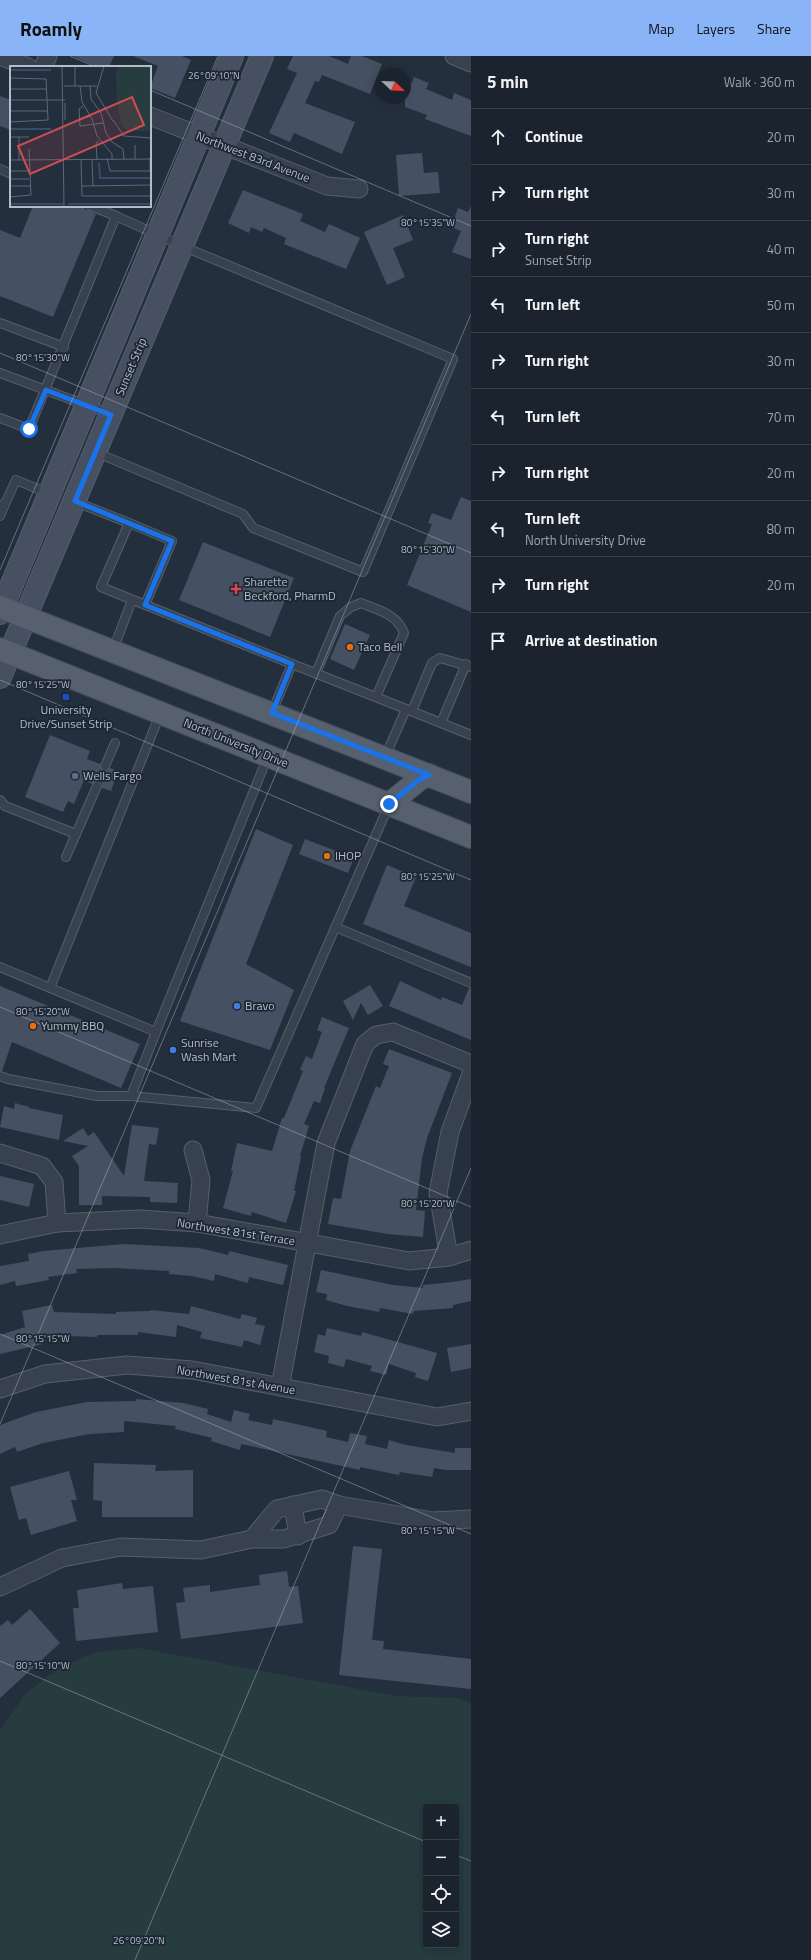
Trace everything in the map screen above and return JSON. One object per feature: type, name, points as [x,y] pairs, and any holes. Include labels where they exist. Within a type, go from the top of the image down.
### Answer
[{"type":"main road","points":[[1,609],[26,617],[471,792]]},
{"type":"main road","name":"North University Drive","points":[[5,651],[471,837]]},
{"type":"main road","points":[[389,804],[420,779],[429,775]]},
{"type":"street","points":[[0,56],[25,66]]},
{"type":"street","points":[[43,66],[48,56]]},
{"type":"street","points":[[1,609],[50,495],[156,235],[232,56]]},
{"type":"street","name":"Sunset Strip","points":[[0,677],[5,651],[26,617],[262,56]]},
{"type":"street","points":[[454,56],[471,63]]},
{"type":"street","name":"Northwest 83rd Avenue","points":[[151,116],[327,186],[359,189]]},
{"type":"street","points":[[280,1387],[326,1143],[365,1044],[376,1035],[393,1032],[471,1064]]},
{"type":"street","points":[[449,1257],[438,1193],[450,1132],[471,1074]]},
{"type":"street","points":[[194,1150],[201,1180],[198,1223]]},
{"type":"street","points":[[0,1153],[42,1166],[54,1182],[57,1223]]},
{"type":"street","name":"Northwest 81st Terrace","points":[[0,1235],[57,1223],[140,1219],[198,1223],[409,1261],[449,1257],[471,1250]]},
{"type":"street","name":"Northwest 81st Avenue","points":[[0,1389],[45,1374],[128,1365],[192,1370],[437,1417],[471,1411]]},
{"type":"street","points":[[252,1539],[285,1507],[322,1499],[339,1505],[433,1521],[471,1519]]},
{"type":"street","points":[[0,1588],[62,1558],[121,1547],[201,1550],[252,1539],[284,1540],[329,1524],[339,1505]]},
{"type":"street","points":[[285,1507],[298,1536]]},
{"type":"lane","points":[[0,169],[10,174]]},
{"type":"lane","points":[[94,207],[182,246],[453,359],[364,572],[253,528],[244,514],[95,452]]},
{"type":"lane","points":[[0,418],[29,429],[64,347],[116,216]]},
{"type":"lane","points":[[0,323],[64,347]]},
{"type":"lane","points":[[0,373],[111,415]]},
{"type":"lane","points":[[0,516],[2,506],[16,480],[50,495]]},
{"type":"lane","points":[[75,501],[172,541],[145,605]]},
{"type":"lane","points":[[129,523],[101,588],[471,735]]},
{"type":"lane","points":[[113,652],[132,600]]},
{"type":"lane","points":[[316,673],[340,616],[351,607],[361,603],[392,616],[401,625],[404,633],[376,697]]},
{"type":"lane","points":[[385,758],[432,664],[440,658],[468,666],[441,723]]},
{"type":"lane","points":[[272,713],[292,664]]},
{"type":"lane","points":[[50,988],[161,713]]},
{"type":"lane","points":[[105,766],[115,743]]},
{"type":"lane","points":[[131,1096],[268,756]]},
{"type":"lane","points":[[66,857],[97,786]]},
{"type":"lane","points":[[0,800],[6,806],[76,834]]},
{"type":"lane","points":[[0,1076],[8,1079],[97,1096],[131,1096],[256,1108],[389,804]]},
{"type":"lane","points":[[335,927],[471,983]]},
{"type":"lane","points":[[0,967],[156,1032]]},
{"type":"green space","points":[[139,1648],[396,1696],[457,1698],[471,1703],[471,1960],[0,1960],[0,1730],[26,1693],[59,1668],[96,1652]]},
{"type":"building","points":[[73,56],[114,56],[109,66],[95,66]]},
{"type":"building","points":[[133,56],[182,56],[191,60],[175,98],[151,88],[158,66]]},
{"type":"building","points":[[293,56],[329,56],[348,64],[351,56],[362,56],[382,64],[380,68],[375,68],[375,82],[370,94],[322,75],[319,82],[315,81],[305,103],[355,122],[342,154],[294,133],[290,142],[269,133],[297,73],[287,69]]},
{"type":"building","points":[[414,77],[429,83],[426,89],[452,100],[454,93],[471,100],[471,136],[425,119],[427,115],[405,107],[405,104],[411,104],[412,83]]},
{"type":"building","points":[[0,96],[10,100],[10,130],[0,126]]},
{"type":"building","points":[[422,153],[424,173],[438,172],[440,193],[399,196],[396,155]]},
{"type":"building","points":[[243,190],[303,214],[300,221],[325,232],[329,224],[360,238],[346,269],[284,244],[286,238],[264,228],[262,232],[251,227],[249,233],[228,223]]},
{"type":"building","points":[[471,206],[471,259],[452,252],[461,231],[451,227],[458,208],[468,212]]},
{"type":"building","points":[[33,207],[81,207],[96,214],[53,317],[0,296],[0,230],[20,238]]},
{"type":"building","points":[[403,215],[413,240],[393,248],[405,277],[387,285],[364,232]]},
{"type":"building","points":[[461,497],[471,501],[471,612],[407,585],[432,524],[428,523],[432,513],[451,520]]},
{"type":"building","name":"Sharette Beckford, PharmD","points":[[203,542],[294,578],[270,637],[179,600]]},
{"type":"building","name":"Taco Bell","points":[[345,624],[370,635],[354,670],[330,659]]},
{"type":"building","name":"Wells Fargo","points":[[50,735],[90,751],[87,759],[100,764],[102,771],[106,771],[110,768],[118,771],[111,791],[102,788],[102,783],[99,781],[92,784],[84,780],[74,804],[68,801],[63,812],[25,797]]},
{"type":"building","points":[[256,829],[293,845],[246,964],[294,990],[270,1050],[180,1021]]},
{"type":"building","name":"IHOP","points":[[305,839],[354,858],[348,873],[299,854]]},
{"type":"building","points":[[387,865],[416,877],[404,906],[471,933],[471,967],[363,924]]},
{"type":"building","points":[[400,981],[441,1000],[442,997],[462,1005],[469,988],[471,988],[471,1040],[389,1006]]},
{"type":"building","points":[[370,985],[383,1006],[368,1015],[361,1003],[353,1020],[343,1001]]},
{"type":"building","points":[[0,986],[140,1044],[121,1088],[12,1042],[2,1071],[0,1071]]},
{"type":"building","points":[[322,1017],[349,1028],[324,1088],[320,1103],[314,1101],[304,1124],[309,1126],[300,1156],[294,1191],[296,1191],[286,1223],[252,1212],[251,1216],[223,1208],[233,1171],[231,1171],[237,1143],[272,1151],[282,1118],[284,1118],[303,1071],[300,1070],[306,1056],[312,1059],[322,1032],[317,1030]]},
{"type":"building","points":[[389,1049],[452,1073],[427,1138],[422,1158],[416,1210],[425,1211],[423,1237],[388,1234],[328,1224],[333,1198],[341,1199],[350,1151],[376,1086],[380,1088],[389,1066],[383,1064]]},
{"type":"building","points":[[15,1103],[29,1108],[63,1115],[59,1140],[0,1127],[4,1106],[14,1109]]},
{"type":"building","points":[[132,1125],[159,1128],[156,1145],[149,1144],[144,1181],[178,1183],[177,1203],[150,1202],[150,1197],[102,1196],[102,1205],[79,1205],[79,1166],[72,1156],[88,1146],[63,1141],[83,1128],[88,1136],[94,1132],[124,1176]]},
{"type":"building","points":[[0,1176],[34,1184],[29,1207],[0,1200]]},
{"type":"building","points":[[124,1244],[199,1248],[228,1255],[229,1251],[288,1265],[283,1285],[249,1277],[248,1283],[215,1274],[214,1281],[192,1276],[169,1274],[169,1271],[115,1268],[76,1269],[77,1273],[48,1277],[49,1280],[16,1286],[15,1281],[0,1285],[0,1266],[29,1261],[28,1254],[43,1251]]},
{"type":"building","points":[[321,1270],[393,1285],[423,1288],[423,1285],[471,1279],[471,1301],[453,1305],[453,1308],[414,1311],[413,1314],[380,1308],[379,1312],[347,1306],[326,1300],[327,1294],[316,1292]]},
{"type":"building","points":[[52,1305],[54,1312],[116,1314],[116,1312],[150,1310],[189,1314],[191,1306],[240,1319],[242,1314],[257,1318],[255,1324],[265,1326],[260,1345],[244,1340],[242,1347],[200,1338],[202,1332],[177,1325],[176,1337],[138,1332],[138,1335],[97,1335],[97,1337],[42,1335],[43,1344],[0,1354],[0,1335],[25,1327],[22,1311]]},
{"type":"building","points":[[327,1328],[361,1336],[362,1332],[437,1353],[428,1381],[415,1377],[416,1373],[389,1364],[386,1375],[370,1371],[372,1366],[346,1359],[344,1367],[328,1363],[329,1356],[314,1352],[318,1334],[325,1336]]},
{"type":"building","points":[[471,1344],[471,1368],[451,1372],[447,1348]]},
{"type":"building","points":[[136,1399],[183,1403],[208,1409],[207,1414],[231,1422],[234,1410],[250,1414],[248,1420],[272,1425],[273,1419],[296,1424],[327,1431],[326,1437],[348,1442],[350,1433],[367,1436],[365,1444],[387,1449],[389,1440],[406,1445],[455,1453],[455,1448],[471,1448],[471,1470],[445,1470],[434,1468],[432,1477],[400,1472],[399,1475],[360,1467],[360,1470],[241,1444],[240,1450],[211,1441],[212,1438],[175,1429],[176,1426],[124,1421],[124,1432],[90,1434],[43,1443],[17,1452],[15,1447],[0,1454],[0,1425],[36,1412],[87,1402],[136,1401]]},
{"type":"building","points":[[94,1463],[156,1465],[155,1471],[193,1470],[193,1517],[102,1517],[102,1501],[93,1500]]},
{"type":"building","points":[[69,1471],[77,1500],[71,1500],[77,1521],[31,1535],[26,1518],[19,1520],[10,1487]]},
{"type":"building","points":[[353,1546],[382,1549],[372,1640],[384,1641],[383,1649],[471,1659],[471,1689],[339,1675]]},
{"type":"building","points":[[287,1571],[289,1587],[298,1586],[303,1623],[181,1639],[176,1603],[185,1602],[183,1588],[210,1585],[210,1592],[260,1585],[259,1575]]},
{"type":"building","points":[[122,1583],[123,1589],[153,1586],[158,1632],[76,1641],[73,1608],[79,1608],[77,1590]]},
{"type":"building","points":[[30,1609],[60,1643],[0,1698],[0,1626],[8,1620],[12,1625]]},
{"type":"place","name":"Sharette Beckford, PharmD","points":[[236,589]]},
{"type":"place","name":"Taco Bell","points":[[350,647]]},
{"type":"place","name":"University Drive/Sunset Strip","points":[[66,697]]},
{"type":"place","name":"Wells Fargo","points":[[75,776]]},
{"type":"place","name":"IHOP","points":[[327,856]]},
{"type":"place","name":"Bravo","points":[[237,1006]]},
{"type":"place","name":"Yummy BBQ","points":[[33,1026]]},
{"type":"place","name":"Sunrise Wash Mart","points":[[173,1050]]},
{"type":"route","points":[[29,429],[46,390],[111,415],[75,501],[172,541],[145,605],[292,664],[272,713],[429,775],[420,779],[389,804]]}]
